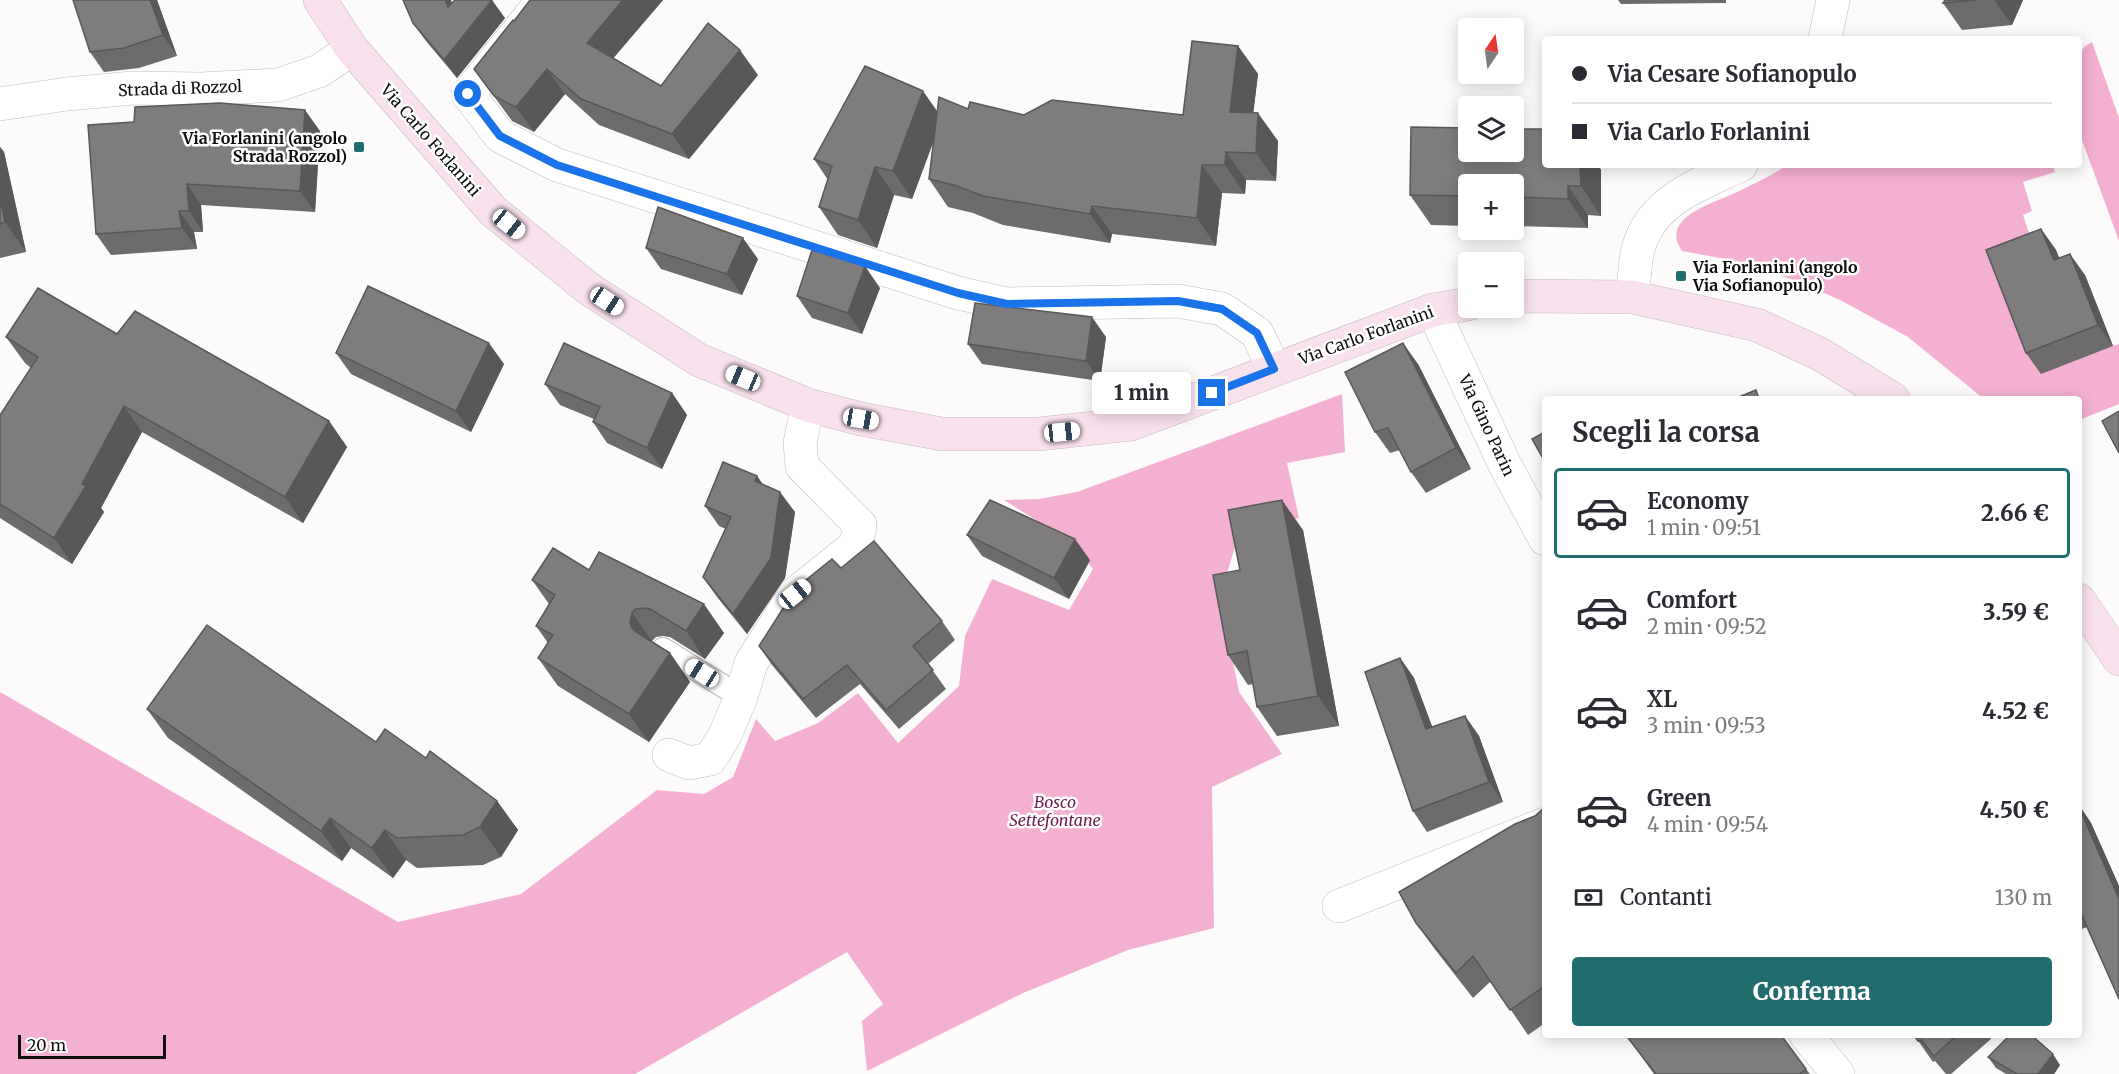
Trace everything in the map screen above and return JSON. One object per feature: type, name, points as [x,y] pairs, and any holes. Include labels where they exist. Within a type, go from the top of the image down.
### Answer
[{"type":"main road","name":"Via Carlo Forlanini","points":[[320,0],[352,49],[493,211],[589,289],[699,360],[808,405],[861,419],[942,434],[1039,434],[1131,424],[1433,310],[1458,306]]},
{"type":"main road","points":[[1524,296],[1632,297],[1756,325],[1820,354],[1888,396]]},
{"type":"main road","points":[[2082,604],[2119,659]]},
{"type":"street","points":[[543,0],[468,94],[500,136],[557,165],[958,293],[1007,304],[1178,301],[1222,309],[1257,333],[1274,369]]},
{"type":"street","points":[[1826,36],[1833,0]]},
{"type":"street","name":"Strada di Rozzol","points":[[0,104],[67,94],[133,88],[201,89],[278,85],[319,71],[352,49]]},
{"type":"street","points":[[1632,297],[1639,246],[1653,217],[1676,196],[1735,168]]},
{"type":"street","name":"Via Gino Parin","points":[[1433,310],[1505,465],[1542,533]]},
{"type":"street","points":[[669,755],[689,763],[710,759],[725,735],[741,697],[751,663],[795,594],[856,545],[861,525],[802,466],[800,443],[808,405]]},
{"type":"street","points":[[1339,906],[1542,825]]},
{"type":"street","points":[[1808,1038],[1838,1074]]},
{"type":"lane","points":[[663,649],[741,697]]},
{"type":"green space","points":[[2092,42],[2119,118],[2119,241],[2082,140],[2082,50]]},
{"type":"green space","points":[[1782,168],[2054,168],[2055,172],[2023,182],[2032,211],[2023,215],[2037,257],[2113,346],[2119,344],[2119,404],[2082,419],[2082,396],[1980,396],[1908,337],[1842,301],[1747,263],[1682,251],[1677,239],[1677,229],[1683,220],[1692,213]]},
{"type":"green space","name":"Bosco Settefontane","points":[[1342,394],[1345,452],[1287,463],[1299,518],[1240,530],[1220,597],[1239,692],[1282,754],[1212,787],[1214,928],[1128,950],[1023,993],[867,1071],[862,1021],[883,1004],[847,952],[635,1074],[0,1074],[0,692],[398,922],[521,894],[657,790],[704,794],[733,777],[756,719],[775,741],[818,723],[858,693],[898,743],[959,686],[965,636],[992,579],[1069,610],[1093,569],[1069,541],[1004,500],[1039,499],[1077,492]]},
{"type":"building","points":[[73,0],[150,0],[163,35],[124,48],[90,52]]},
{"type":"building","points":[[403,0],[445,0],[448,7],[455,0],[492,0],[444,60],[413,23]]},
{"type":"building","points":[[530,0],[623,0],[587,43],[661,86],[708,23],[740,50],[672,134],[581,99],[547,69],[516,107],[494,96],[474,69]]},
{"type":"building","points":[[1945,0],[1976,0],[1943,3]]},
{"type":"building","points":[[1192,41],[1238,46],[1230,112],[1258,113],[1256,153],[1226,152],[1225,165],[1202,165],[1197,218],[1092,206],[1090,214],[983,196],[929,179],[939,97],[968,109],[970,102],[1024,115],[1052,100],[1183,115]]},
{"type":"building","points":[[865,66],[923,91],[893,171],[875,167],[858,220],[819,207],[832,166],[814,159]]},
{"type":"building","points":[[220,103],[305,110],[300,191],[187,184],[189,211],[179,211],[182,228],[96,234],[88,125],[134,122],[135,107]]},
{"type":"building","points":[[1411,127],[1458,128],[1458,162],[1524,162],[1524,129],[1542,129],[1542,168],[1580,168],[1581,186],[1568,186],[1568,199],[1524,197],[1524,174],[1458,174],[1458,196],[1410,195]]},
{"type":"building","points":[[0,199],[5,222],[0,224]]},
{"type":"building","points":[[658,207],[743,238],[727,274],[646,248]]},
{"type":"building","points":[[2041,229],[2054,260],[2070,254],[2098,325],[2026,353],[1986,250]]},
{"type":"building","points":[[812,250],[865,266],[848,313],[797,296]]},
{"type":"building","points":[[368,286],[489,343],[456,411],[336,353]]},
{"type":"building","points":[[38,288],[117,334],[135,311],[329,421],[285,497],[124,406],[82,484],[86,486],[54,538],[0,504],[0,415],[38,357],[6,337]]},
{"type":"building","points":[[975,303],[1092,317],[1086,361],[968,344]]},
{"type":"building","points":[[564,343],[672,393],[647,448],[593,422],[600,407],[545,384]]},
{"type":"building","points":[[1403,343],[1456,448],[1411,472],[1388,428],[1375,432],[1345,372]]},
{"type":"building","points":[[1756,390],[1758,396],[1741,396]]},
{"type":"building","points":[[2119,411],[2119,453],[2102,421]]},
{"type":"building","points":[[1542,434],[1542,457],[1532,439]]},
{"type":"building","points":[[723,462],[757,476],[755,481],[780,492],[771,558],[733,614],[703,577],[731,517],[705,506]]},
{"type":"building","points":[[990,500],[1075,539],[1054,578],[967,535]]},
{"type":"building","points":[[1282,500],[1318,696],[1257,707],[1247,651],[1228,655],[1213,575],[1240,570],[1228,510]]},
{"type":"building","points":[[874,541],[942,621],[913,646],[933,670],[886,710],[847,665],[803,699],[759,646],[796,588],[832,559],[841,568]]},
{"type":"building","points":[[553,548],[589,570],[599,552],[704,604],[686,631],[650,609],[636,609],[632,613],[631,627],[670,653],[629,714],[538,658],[553,635],[536,626],[555,595],[532,580]]},
{"type":"building","points":[[207,625],[376,742],[385,729],[426,758],[430,751],[497,801],[480,827],[463,835],[397,838],[385,830],[372,848],[330,818],[321,831],[147,709]]},
{"type":"building","points":[[1400,658],[1426,729],[1465,716],[1489,782],[1413,811],[1365,672]]},
{"type":"building","points":[[1542,810],[1542,988],[1510,1010],[1473,956],[1456,973],[1416,923],[1399,892],[1515,824],[1535,816]]},
{"type":"building","points":[[2082,814],[2119,899],[2119,999],[2082,916]]},
{"type":"building","points":[[1628,1038],[1783,1038],[1806,1069],[1800,1074],[1656,1074]]},
{"type":"building","points":[[1916,1038],[1954,1038],[1934,1056],[1921,1040],[1918,1041]]},
{"type":"building","points":[[2007,1038],[2034,1038],[2053,1054],[2038,1074],[2017,1074],[1988,1057]]},
{"type":"place","name":"Via Forlanini (angolo Strada Rozzol)","points":[[359,147]]},
{"type":"place","name":"Via Forlanini (angolo Via Sofianopulo)","points":[[1681,276]]},
{"type":"route","points":[[468,94],[500,136],[557,165],[958,293],[1007,304],[1178,301],[1222,309],[1257,333],[1274,369],[1212,393]]}]
